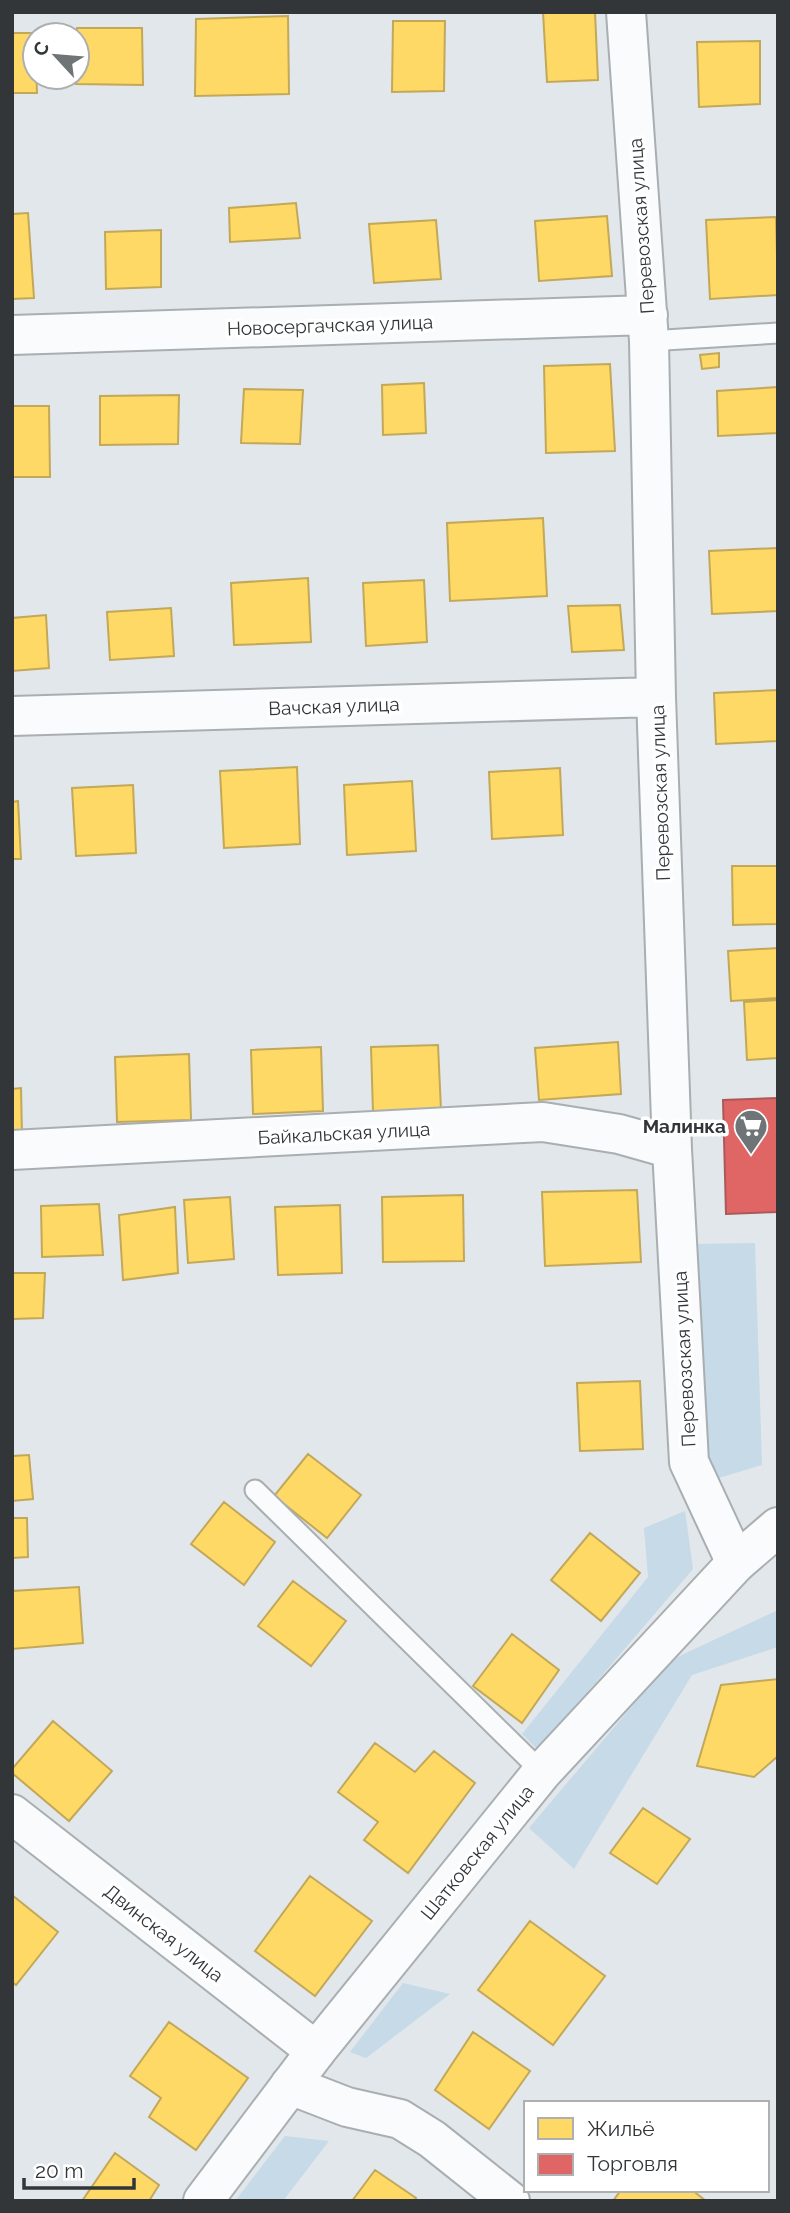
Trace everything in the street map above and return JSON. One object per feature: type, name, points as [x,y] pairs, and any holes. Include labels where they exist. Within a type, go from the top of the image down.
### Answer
[{"type":"street","name":"Перевозская улица","points":[[626,12],[649,328],[656,697],[673,1149],[689,1462],[736,1563]]},
{"type":"street","name":"Новосергачская улица","points":[[12,335],[649,328]]},
{"type":"street","name":"Вачская улица","points":[[12,716],[656,697]]},
{"type":"street","name":"Байкальская улица","points":[[12,1150],[543,1122],[619,1134],[673,1149]]},
{"type":"street","name":"Шатковская улица","points":[[203,2201],[316,2051],[542,1772],[736,1563],[778,1527]]},
{"type":"street","name":"Двинская улица","points":[[12,1814],[316,2051]]},
{"type":"street","points":[[290,2085],[347,2107],[400,2119],[432,2139],[510,2201]]},
{"type":"lane","points":[[649,328],[778,333]]},
{"type":"lane","points":[[255,1490],[542,1772]]},
{"type":"shaded area","points":[[755,1243],[762,1465],[712,1480],[688,1244]]},
{"type":"shaded area","points":[[685,1511],[693,1569],[538,1750],[522,1734],[648,1577],[644,1528]]},
{"type":"shaded area","points":[[778,1610],[778,1647],[692,1675],[574,1869],[529,1828],[671,1660]]},
{"type":"shaded area","points":[[403,1983],[450,1994],[366,2058],[350,2052]]},
{"type":"shaded area","points":[[285,2136],[329,2141],[283,2201],[235,2201]]},
{"type":"building: Жильё","points":[[543,12],[595,12],[598,80],[547,82]]},
{"type":"building: Жильё","points":[[288,16],[289,94],[195,96],[196,19]]},
{"type":"building: Жильё","points":[[393,21],[445,21],[444,91],[392,92]]},
{"type":"building: Жильё","points":[[91,28],[142,28],[143,85],[91,84]]},
{"type":"building: Жильё","points":[[12,33],[21,33],[21,91],[37,93],[12,93]]},
{"type":"building: Жильё","points":[[760,41],[760,104],[699,107],[697,42]]},
{"type":"building: Жильё","points":[[296,203],[300,238],[230,242],[229,208]]},
{"type":"building: Жильё","points":[[28,213],[34,298],[12,299],[12,214]]},
{"type":"building: Жильё","points":[[607,216],[612,276],[539,281],[535,221]]},
{"type":"building: Жильё","points":[[776,217],[778,295],[710,299],[706,220]]},
{"type":"building: Жильё","points":[[436,220],[441,279],[374,283],[369,224]]},
{"type":"building: Жильё","points":[[161,230],[161,287],[106,289],[105,232]]},
{"type":"building: Жильё","points":[[719,353],[719,367],[702,369],[700,355]]},
{"type":"building: Жильё","points":[[610,364],[615,451],[546,453],[544,366]]},
{"type":"building: Жильё","points":[[424,383],[426,433],[383,435],[382,385]]},
{"type":"building: Жильё","points":[[778,387],[778,433],[718,436],[717,391]]},
{"type":"building: Жильё","points":[[244,389],[303,390],[300,444],[241,443]]},
{"type":"building: Жильё","points":[[179,395],[178,444],[100,445],[100,396]]},
{"type":"building: Жильё","points":[[12,406],[49,406],[50,477],[12,477]]},
{"type":"building: Жильё","points":[[543,518],[547,596],[450,601],[447,523]]},
{"type":"building: Жильё","points":[[778,548],[778,611],[712,614],[709,551]]},
{"type":"building: Жильё","points":[[308,578],[311,642],[234,645],[231,583]]},
{"type":"building: Жильё","points":[[424,580],[427,642],[366,646],[363,583]]},
{"type":"building: Жильё","points":[[620,605],[624,650],[572,652],[568,606]]},
{"type":"building: Жильё","points":[[171,608],[174,656],[110,660],[107,612]]},
{"type":"building: Жильё","points":[[46,615],[49,668],[12,671],[12,618]]},
{"type":"building: Жильё","points":[[778,690],[778,741],[716,744],[714,693]]},
{"type":"building: Жильё","points":[[297,767],[300,844],[224,848],[220,771]]},
{"type":"building: Жильё","points":[[560,768],[563,835],[492,839],[489,772]]},
{"type":"building: Жильё","points":[[412,781],[416,851],[347,855],[344,785]]},
{"type":"building: Жильё","points":[[133,785],[136,853],[76,856],[72,788]]},
{"type":"building: Жильё","points":[[18,801],[21,859],[12,859],[12,802]]},
{"type":"building: Жильё","points":[[732,866],[778,866],[778,924],[733,925]]},
{"type":"building: Жильё","points":[[778,948],[778,998],[731,1001],[728,951]]},
{"type":"building: Жильё","points":[[778,1000],[778,1058],[747,1060],[744,1002]]},
{"type":"building: Жильё","points":[[618,1042],[621,1094],[539,1100],[535,1048]]},
{"type":"building: Жильё","points":[[438,1045],[441,1110],[373,1112],[371,1047]]},
{"type":"building: Жильё","points":[[321,1047],[323,1111],[253,1114],[251,1050]]},
{"type":"building: Жильё","points":[[189,1054],[191,1120],[117,1122],[115,1057]]},
{"type":"building: Жильё","points":[[21,1088],[22,1136],[12,1136],[12,1089]]},
{"type":"building: Жильё","points":[[637,1190],[641,1262],[545,1266],[542,1192]]},
{"type":"building: Жильё","points":[[463,1195],[464,1261],[383,1262],[382,1197]]},
{"type":"building: Жильё","points":[[230,1197],[234,1259],[188,1263],[184,1200]]},
{"type":"building: Жильё","points":[[99,1204],[103,1255],[42,1257],[41,1206]]},
{"type":"building: Жильё","points":[[340,1205],[342,1273],[278,1275],[275,1207]]},
{"type":"building: Жильё","points":[[175,1207],[178,1273],[123,1280],[119,1215]]},
{"type":"building: Жильё","points":[[12,1273],[45,1273],[43,1318],[12,1319]]},
{"type":"building: Жильё","points":[[640,1381],[643,1449],[580,1451],[577,1383]]},
{"type":"building: Жильё","points":[[308,1454],[361,1495],[327,1538],[274,1496]]},
{"type":"building: Жильё","points":[[29,1455],[33,1499],[12,1501],[12,1456]]},
{"type":"building: Жильё","points":[[224,1502],[275,1542],[244,1585],[191,1544]]},
{"type":"building: Жильё","points":[[12,1518],[27,1518],[28,1557],[12,1558]]},
{"type":"building: Жильё","points":[[590,1533],[640,1573],[601,1621],[551,1580]]},
{"type":"building: Жильё","points":[[293,1581],[346,1621],[311,1666],[258,1626]]},
{"type":"building: Жильё","points":[[79,1587],[83,1643],[12,1649],[12,1591]]},
{"type":"building: Жильё","points":[[512,1634],[559,1670],[522,1723],[473,1686]]},
{"type":"building: Жильё","points":[[778,1679],[778,1756],[754,1777],[697,1766],[721,1685]]},
{"type":"building: Жильё","points":[[53,1721],[112,1771],[69,1821],[12,1773],[12,1769]]},
{"type":"building: Жильё","points":[[375,1743],[415,1772],[434,1751],[475,1783],[408,1873],[364,1840],[378,1822],[338,1792]]},
{"type":"building: Жильё","points":[[643,1808],[690,1839],[657,1884],[610,1853]]},
{"type":"building: Жильё","points":[[310,1876],[372,1921],[315,1996],[255,1951]]},
{"type":"building: Жильё","points":[[12,1895],[58,1932],[16,1985],[12,1982]]},
{"type":"building: Жильё","points":[[530,1921],[605,1976],[553,2045],[478,1990]]},
{"type":"building: Жильё","points":[[169,2022],[248,2078],[196,2150],[149,2117],[161,2098],[130,2076]]},
{"type":"building: Жильё","points":[[473,2032],[530,2071],[489,2129],[435,2090]]},
{"type":"building: Жильё","points":[[115,2153],[159,2185],[149,2201],[82,2201]]},
{"type":"building: Жильё","points":[[375,2170],[416,2198],[414,2201],[352,2201]]},
{"type":"building: Жильё","points":[[620,2192],[695,2192],[706,2201],[613,2201]]},
{"type":"building: Торговля","name":"Малинка","points":[[778,1098],[778,1212],[726,1214],[723,1100]]},
{"type":"place","name":"Малинка","points":[[751,1156]]}]
